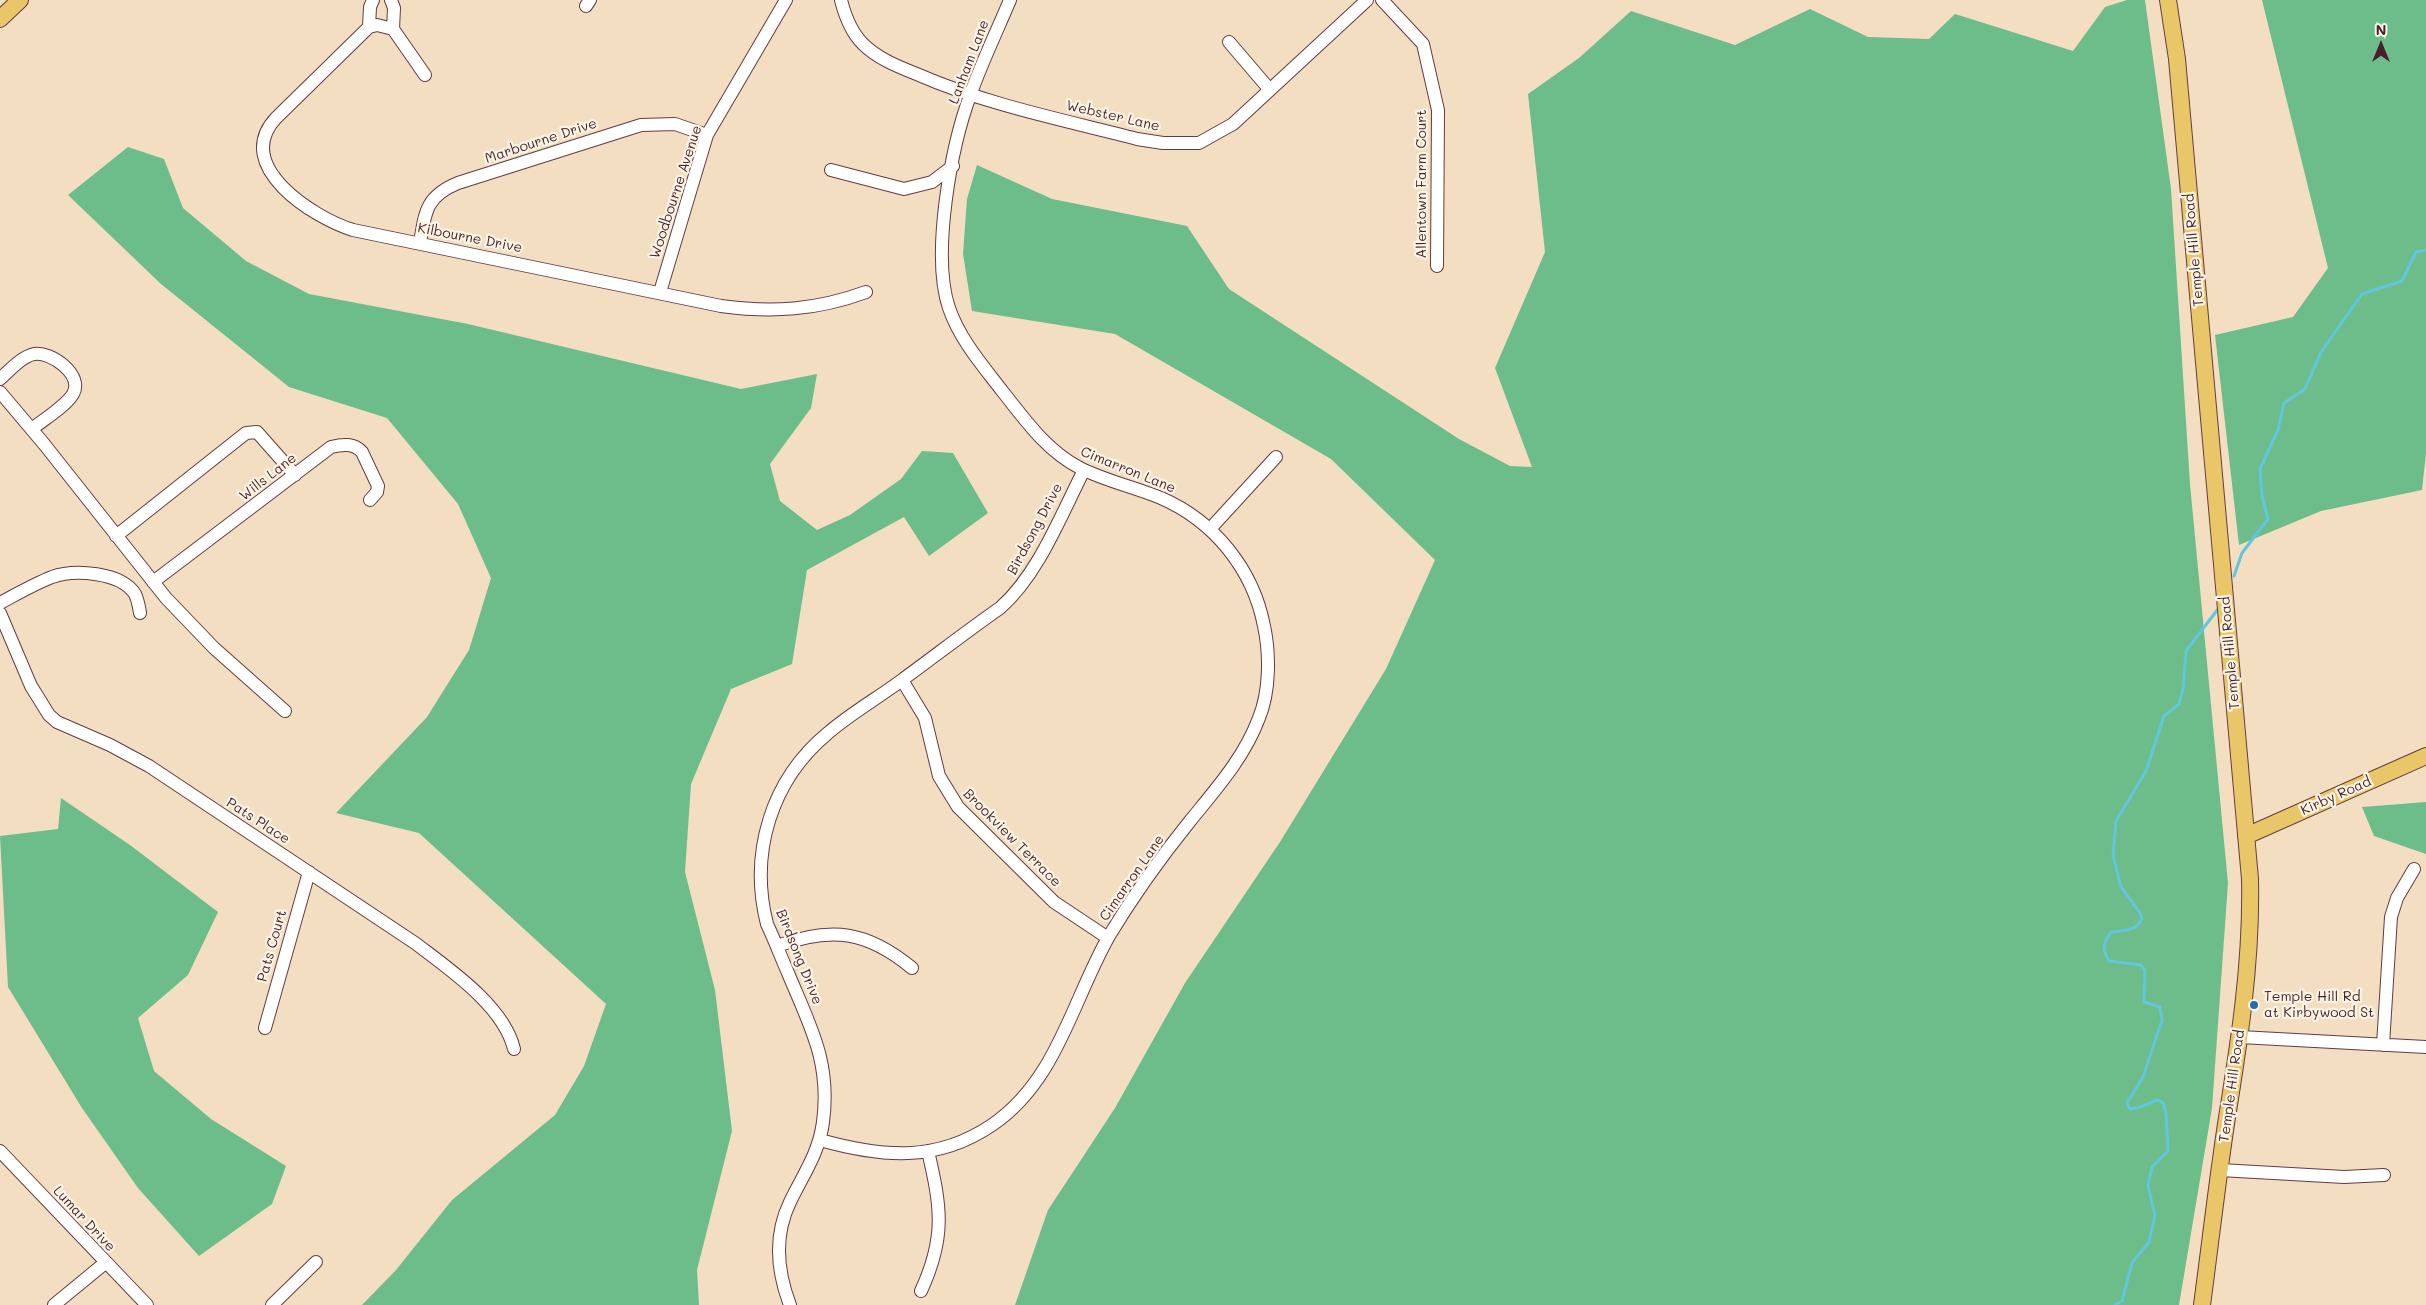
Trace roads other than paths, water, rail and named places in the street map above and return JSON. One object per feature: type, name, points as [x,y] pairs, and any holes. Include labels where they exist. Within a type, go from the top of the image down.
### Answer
[{"type":"main road","points":[[0,18],[20,0]]},
{"type":"main road","name":"Temple Hill Road","points":[[2168,0],[2179,89],[2246,836],[2251,920],[2249,963],[2240,1037],[2202,1305]]},
{"type":"main road","name":"Kirby Road","points":[[2246,836],[2426,756]]},
{"type":"street","points":[[373,0],[370,7],[369,27],[376,25],[393,29]]},
{"type":"street","points":[[391,0],[394,8],[393,29],[425,75]]},
{"type":"street","name":"Woodbourne Avenue","points":[[660,292],[707,135],[786,0]]},
{"type":"street","name":"Webster Lane","points":[[841,0],[851,28],[857,37],[873,52],[899,67],[970,96],[1137,139],[1163,143],[1199,143],[1233,124],[1367,0]]},
{"type":"street","name":"Lanham Lane","points":[[942,256],[944,220],[952,170],[970,96],[1010,0]]},
{"type":"street","name":"Allentown Farm Court","points":[[1382,0],[1423,44],[1438,110],[1438,266]]},
{"type":"street","name":"Kilbourne Drive","points":[[369,27],[270,125],[264,142],[266,159],[272,174],[299,203],[331,223],[353,230],[729,307],[782,310],[820,306],[866,292]]},
{"type":"street","points":[[1229,42],[1270,90]]},
{"type":"street","name":"Marbourne Drive","points":[[420,243],[424,216],[429,204],[439,192],[458,183],[641,125],[675,124],[707,135]]},
{"type":"street","points":[[831,170],[904,189],[932,182],[952,170]]},
{"type":"street","name":"Cimarron Lane","points":[[820,1140],[874,1152],[901,1154],[928,1151],[952,1145],[981,1132],[1017,1105],[1040,1078],[1068,1024],[1108,938],[1146,880],[1236,763],[1255,728],[1264,704],[1267,654],[1266,636],[1259,606],[1248,580],[1237,561],[1210,529],[1186,512],[1161,498],[1084,470],[1052,450],[1035,433],[968,346],[948,304],[944,288],[942,256]]},
{"type":"street","points":[[0,379],[21,361],[36,354],[56,359],[71,375],[75,386],[72,396],[32,430]]},
{"type":"street","points":[[0,392],[153,582],[214,648],[285,711]]},
{"type":"street","points":[[116,536],[246,433],[257,432],[295,475]]},
{"type":"street","name":"Wills Lane","points":[[153,582],[332,447],[353,446],[362,452],[377,479],[377,492],[370,500]]},
{"type":"street","points":[[1210,529],[1276,457]]},
{"type":"street","name":"Birdsong Drive","points":[[790,1305],[780,1271],[781,1229],[788,1206],[808,1169],[820,1140],[824,1106],[821,1055],[816,1037],[764,912],[761,867],[766,825],[784,782],[800,760],[826,734],[1000,608],[1018,591],[1038,562],[1084,470]]},
{"type":"street","points":[[0,603],[52,577],[74,573],[113,579],[135,594],[140,613]]},
{"type":"street","name":"Pats Place","points":[[0,613],[31,686],[39,700],[57,722],[110,745],[149,766],[439,961],[503,1022],[514,1049]]},
{"type":"street","name":"Brookview Terrace","points":[[902,680],[925,718],[939,776],[958,807],[1054,902],[1108,938]]},
{"type":"street","points":[[2383,1045],[2391,917],[2397,898],[2414,869]]},
{"type":"street","name":"Pats Court","points":[[265,1028],[309,872]]},
{"type":"street","points":[[777,946],[815,934],[844,935],[882,947],[912,968]]},
{"type":"street","points":[[2240,1037],[2426,1047]]},
{"type":"street","name":"Lumar Drive","points":[[0,1151],[147,1305]]},
{"type":"street","points":[[921,1291],[936,1252],[940,1223],[938,1197],[928,1151]]},
{"type":"street","points":[[2220,1170],[2344,1177],[2384,1175]]},
{"type":"street","points":[[272,1305],[316,1262]]},
{"type":"street","points":[[54,1305],[105,1263]]},
{"type":"waterway","points":[[2234,576],[2242,553],[2268,519],[2262,496],[2260,469],[2278,430],[2284,403],[2305,389],[2321,352],[2362,294],[2402,281],[2416,252],[2426,250]]},
{"type":"waterway","points":[[2115,1305],[2122,1301],[2132,1263],[2149,1242],[2155,1215],[2148,1186],[2152,1167],[2168,1151],[2166,1113],[2163,1103],[2158,1100],[2134,1109],[2130,1109],[2127,1103],[2143,1077],[2162,1020],[2160,1007],[2144,1002],[2145,970],[2141,965],[2109,961],[2104,949],[2106,939],[2111,932],[2133,928],[2142,919],[2140,913],[2121,887],[2113,855],[2116,821],[2146,771],[2164,716],[2179,704],[2183,689],[2186,651],[2218,609]]},
{"type":"place","name":"Temple Hill Rd at Kirbywood St","points":[[2254,1005]]}]
